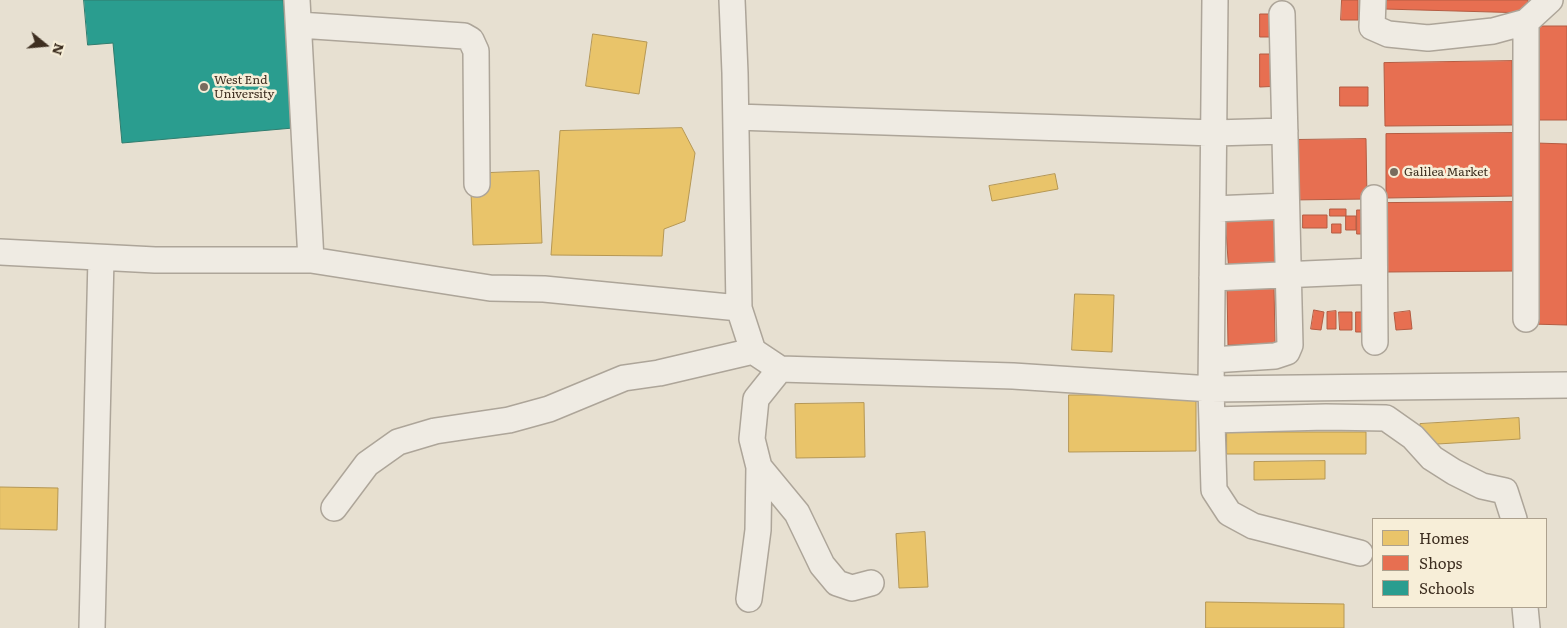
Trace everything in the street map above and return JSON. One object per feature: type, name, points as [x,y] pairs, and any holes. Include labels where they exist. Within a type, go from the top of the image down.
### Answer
[{"type":"street","points":[[297,0],[310,260]]},
{"type":"street","points":[[732,0],[739,308],[753,351],[780,369],[1013,376],[1211,389],[1567,385]]},
{"type":"street","points":[[1215,0],[1211,389],[1214,490],[1229,512],[1253,526],[1360,554]]},
{"type":"street","points":[[1373,0],[1372,27],[1388,34],[1428,38],[1493,31],[1526,22],[1550,0]]},
{"type":"street","points":[[1212,360],[1275,356],[1287,352],[1290,345],[1282,14]]},
{"type":"street","points":[[1526,22],[1526,319]]},
{"type":"street","points":[[299,25],[464,36],[471,40],[476,51],[477,184]]},
{"type":"street","points":[[736,117],[1214,133],[1285,131]]},
{"type":"street","points":[[1374,198],[1375,342]]},
{"type":"street","points":[[1213,208],[1286,206]]},
{"type":"street","points":[[0,252],[101,258],[310,260],[490,288],[563,290],[739,308]]},
{"type":"street","points":[[92,628],[101,258]]},
{"type":"street","points":[[1212,278],[1374,271]]},
{"type":"street","points":[[334,508],[367,464],[398,442],[435,431],[509,420],[549,409],[624,378],[753,351]]},
{"type":"street","points":[[749,600],[758,530],[759,468],[752,439],[756,399],[780,369]]},
{"type":"street","points":[[1212,420],[1326,416],[1386,418],[1413,436],[1432,458],[1454,472],[1482,486],[1505,491],[1514,518]]},
{"type":"street","points":[[759,468],[797,513],[822,565],[837,583],[852,588],[871,583]]},
{"type":"street","points":[[1525,608],[1527,628]]},
{"type":"building: Homes","points":[[593,34],[647,42],[639,94],[586,86]]},
{"type":"building: Homes","points":[[682,128],[695,153],[685,221],[664,229],[662,256],[551,255],[560,131]]},
{"type":"building: Homes","points":[[539,171],[542,243],[473,245],[471,192],[486,173]]},
{"type":"building: Homes","points":[[1055,174],[1058,189],[992,201],[989,186]]},
{"type":"building: Homes","points":[[1075,294],[1114,295],[1112,352],[1072,350]]},
{"type":"building: Homes","points":[[1069,395],[1196,395],[1196,451],[1069,452]]},
{"type":"building: Homes","points":[[864,403],[865,457],[796,458],[795,404]]},
{"type":"building: Homes","points":[[1519,418],[1520,439],[1421,445],[1420,424]]},
{"type":"building: Homes","points":[[1227,432],[1366,432],[1366,454],[1227,454]]},
{"type":"building: Homes","points":[[1325,461],[1325,479],[1254,480],[1254,462]]},
{"type":"building: Homes","points":[[0,487],[58,488],[57,530],[0,529]]},
{"type":"building: Homes","points":[[925,532],[928,587],[899,588],[896,534]]},
{"type":"building: Homes","points":[[1206,602],[1344,604],[1344,628],[1206,628]]},
{"type":"building: Shops","points":[[1342,0],[1358,0],[1358,20],[1341,20]]},
{"type":"building: Shops","points":[[1384,0],[1528,0],[1528,13],[1384,9]]},
{"type":"building: Shops","points":[[1260,14],[1276,14],[1276,37],[1260,37]]},
{"type":"building: Shops","points":[[1534,26],[1567,26],[1567,120],[1535,120]]},
{"type":"building: Shops","points":[[1260,54],[1281,54],[1282,86],[1260,87]]},
{"type":"building: Shops","points":[[1512,61],[1513,125],[1385,126],[1384,63]]},
{"type":"building: Shops","points":[[1340,87],[1368,87],[1368,106],[1340,106]]},
{"type":"building: Shops","points":[[1514,133],[1515,196],[1386,198],[1386,134]]},
{"type":"building: Shops","points":[[1366,139],[1367,199],[1290,200],[1290,140]]},
{"type":"building: Shops","points":[[1536,143],[1567,144],[1567,325],[1531,324]]},
{"type":"building: Shops","points":[[1515,202],[1516,271],[1386,272],[1385,203]]},
{"type":"building: Shops","points":[[1330,209],[1346,209],[1346,216],[1330,216]]},
{"type":"building: Shops","points":[[1357,210],[1368,210],[1368,234],[1357,234]]},
{"type":"building: Shops","points":[[1273,213],[1276,271],[1229,274],[1225,216]]},
{"type":"building: Shops","points":[[1303,215],[1327,215],[1327,228],[1303,228]]},
{"type":"building: Shops","points":[[1346,216],[1356,216],[1356,230],[1346,230]]},
{"type":"building: Shops","points":[[1332,224],[1341,224],[1341,233],[1332,233]]},
{"type":"building: Shops","points":[[1274,286],[1275,343],[1228,345],[1227,287]]},
{"type":"building: Shops","points":[[1314,310],[1324,312],[1321,330],[1311,329]]},
{"type":"building: Shops","points":[[1336,311],[1336,329],[1327,329],[1327,312]]},
{"type":"building: Shops","points":[[1410,311],[1412,329],[1396,330],[1394,313]]},
{"type":"building: Shops","points":[[1339,312],[1352,312],[1352,330],[1340,330]]},
{"type":"building: Shops","points":[[1356,312],[1371,312],[1371,332],[1356,332]]},
{"type":"building: Schools","name":"West End University","points":[[84,0],[283,0],[293,128],[122,143],[113,43],[88,45]]},
{"type":"place","name":"West End University","points":[[204,87]]},
{"type":"place","name":"Galilea Market","points":[[1394,172]]}]
